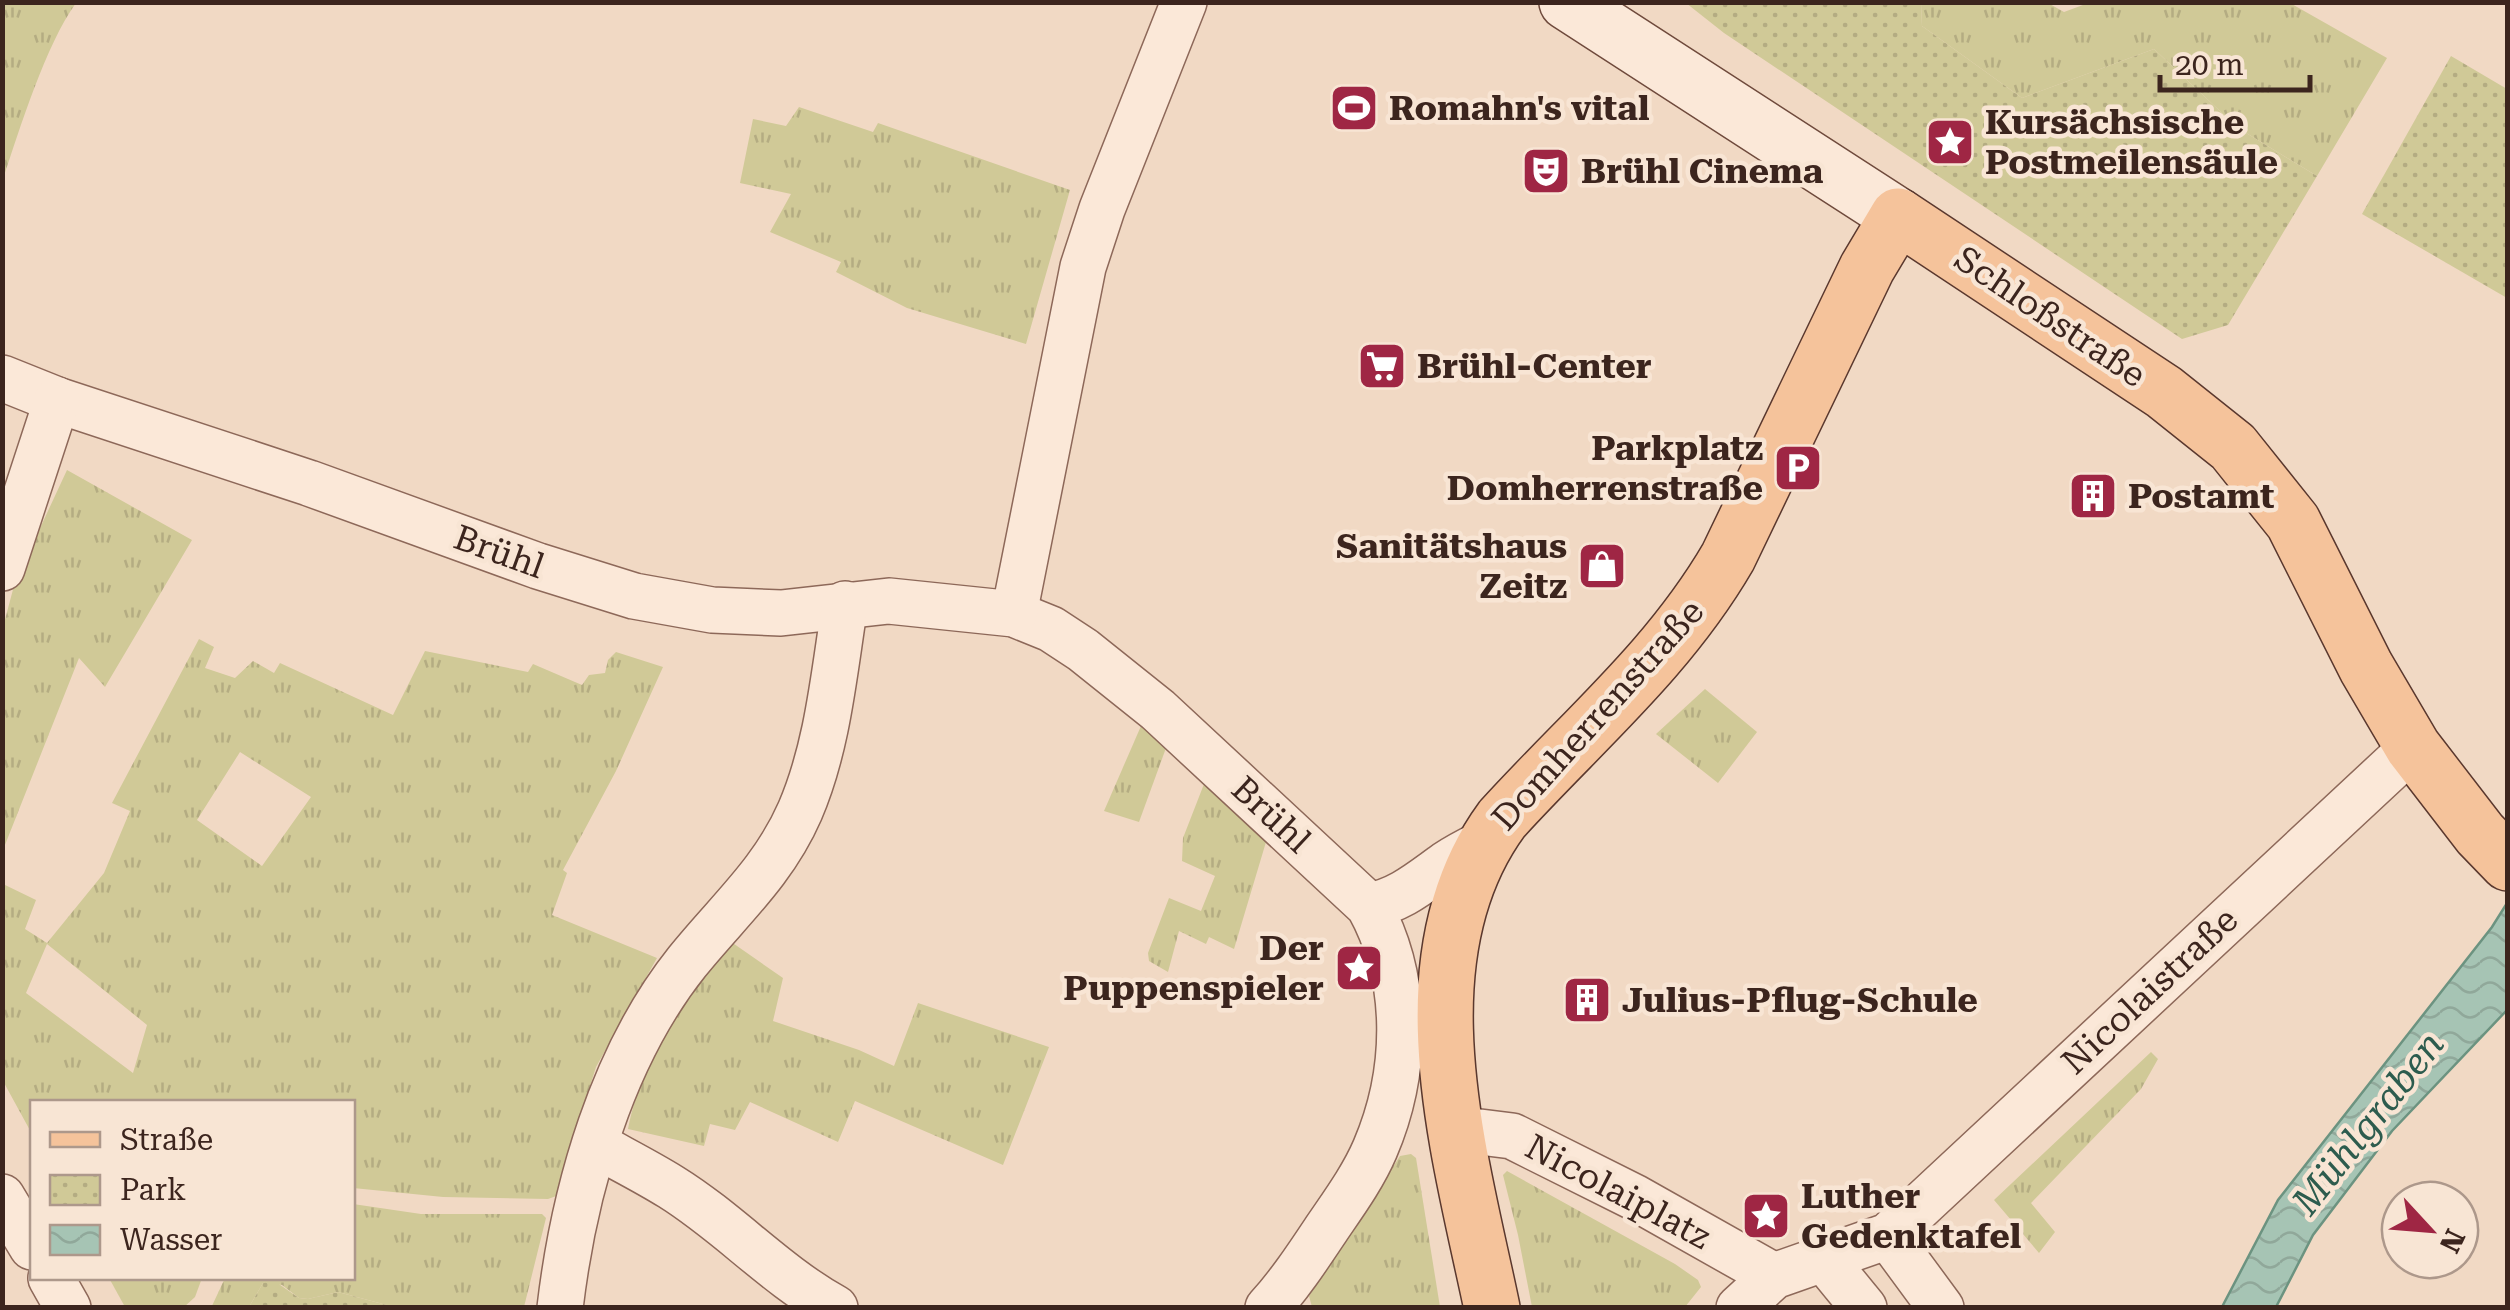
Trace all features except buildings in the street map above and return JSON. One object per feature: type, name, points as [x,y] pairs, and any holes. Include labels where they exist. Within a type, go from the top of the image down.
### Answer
[{"type":"main road","name":"Schloßstraße","points":[[1898,216],[2164,392],[2234,447],[2293,522],[2366,667],[2413,747],[2480,834],[2508,863]]},
{"type":"main road","name":"Domherrenstraße","points":[[1492,1308],[1454,1135],[1448,1078],[1446,988],[1462,891],[1485,842],[1530,788],[1664,651],[1704,599],[1867,268],[1898,216]]},
{"type":"street","points":[[1014,614],[1083,267],[1184,2]]},
{"type":"street","name":"Schloßstraße","points":[[1567,2],[1898,216]]},
{"type":"street","name":"Brühl","points":[[2,378],[634,596],[712,610],[781,613],[890,600],[1014,614],[1051,629],[1083,650],[1158,710],[1369,906]]},
{"type":"street","points":[[2,568],[58,400]]},
{"type":"street","points":[[560,1308],[577,1215],[620,1073],[648,1016],[687,962],[770,868],[800,810],[825,733],[845,604]]},
{"type":"street","name":"Nicolaistraße","points":[[1888,1236],[2413,747]]},
{"type":"street","points":[[1275,1305],[1348,1197],[1374,1152],[1390,1110],[1398,1064],[1400,1017],[1386,936],[1369,906],[1390,902],[1416,888],[1485,842]]},
{"type":"street","name":"Nicolaiplatz","points":[[1454,1135],[1480,1132],[1512,1136],[1634,1197],[1774,1276]]},
{"type":"street","points":[[596,1145],[673,1188],[750,1249],[836,1308]]},
{"type":"street","points":[[2,1197],[30,1244]]},
{"type":"street","points":[[1739,1308],[1774,1276],[1888,1236],[1941,1308]]},
{"type":"street","points":[[1824,1259],[1864,1308]]},
{"type":"street","points":[[52,1280],[68,1308]]},
{"type":"green space","points":[[3,2],[76,3],[44,63],[3,179]]},
{"type":"green space","points":[[2091,2],[2290,3],[2387,58],[2317,176],[2238,128],[2154,49],[2022,98],[1922,26],[1921,3],[2048,3],[2064,12]]},
{"type":"green space","points":[[1686,3],[1921,3],[1922,26],[2022,98],[2154,49],[2238,128],[2317,176],[2228,325],[2182,339],[1724,33]]},
{"type":"green space","points":[[2451,56],[2507,89],[2507,298],[2362,214]]},
{"type":"green space","points":[[799,107],[873,132],[878,123],[1070,190],[1026,344],[907,308],[836,272],[841,262],[770,232],[791,194],[740,183],[753,119],[786,126]]},
{"type":"green space","points":[[67,470],[192,540],[105,687],[79,658],[3,850],[3,627],[15,582]]},
{"type":"green space","points":[[199,639],[214,647],[205,668],[235,678],[253,661],[274,673],[280,663],[393,715],[425,651],[528,672],[533,664],[582,685],[589,675],[605,673],[608,660],[616,652],[663,667],[616,771],[563,870],[567,873],[552,915],[657,958],[596,1067],[559,1195],[548,1199],[443,1197],[355,1188],[355,1100],[30,1100],[30,1130],[3,1081],[3,884],[36,900],[25,929],[47,943],[104,873],[130,811],[112,803]],"holes":[[[240,752],[311,797],[262,866],[197,820]],[[47,944],[147,1025],[133,1073],[26,993]]]},
{"type":"green space","points":[[1705,689],[1757,732],[1718,783],[1656,734]]},
{"type":"green space","points":[[1141,726],[1157,736],[1166,748],[1139,822],[1104,811]]},
{"type":"green space","points":[[1204,784],[1266,842],[1234,949],[1209,937],[1206,944],[1179,931],[1168,972],[1149,961],[1148,953],[1169,898],[1201,911],[1215,876],[1182,861],[1183,838]]},
{"type":"green space","points":[[727,939],[783,978],[773,1021],[894,1066],[918,1003],[1049,1047],[1003,1165],[855,1101],[838,1142],[750,1102],[735,1130],[710,1124],[704,1146],[628,1129],[655,1053]]},
{"type":"green space","points":[[2151,1052],[2158,1059],[2141,1089],[2031,1203],[2055,1232],[2039,1253],[1994,1200]]},
{"type":"green space","points":[[1411,1154],[1416,1158],[1440,1307],[1312,1307],[1309,1296],[1400,1156]]},
{"type":"green space","points":[[1507,1171],[1675,1264],[1698,1280],[1701,1287],[1685,1307],[1532,1307],[1503,1175]]},
{"type":"green space","points":[[355,1204],[421,1214],[542,1214],[546,1218],[524,1307],[394,1307],[338,1292],[299,1298],[282,1285],[263,1283],[249,1307],[211,1308],[224,1280],[355,1280]]},
{"type":"green space","points":[[110,1280],[201,1280],[195,1297],[183,1308],[125,1307]]},
{"type":"green space","points":[[273,1280],[299,1298],[338,1292],[394,1307],[249,1307],[263,1283]]},
{"type":"water","name":"Mühlgraben","points":[[2507,903],[2507,1010],[2392,1131],[2313,1235],[2276,1307],[2222,1307],[2278,1200]]},
{"type":"place","name":"Romahn's vital","points":[[1354,108]]},
{"type":"place","name":"Kursächsische Postmeilensäule","points":[[1950,142]]},
{"type":"place","name":"Brühl Cinema","points":[[1546,171]]},
{"type":"place","name":"Brühl-Center","points":[[1382,366]]},
{"type":"place","name":"Parkplatz Domherrenstraße","points":[[1798,468]]},
{"type":"place","name":"Postamt","points":[[2093,496]]},
{"type":"place","name":"Sanitätshaus Zeitz","points":[[1602,566]]},
{"type":"place","name":"Der Puppenspieler","points":[[1359,968]]},
{"type":"place","name":"Julius-Pflug-Schule","points":[[1587,1000]]},
{"type":"place","name":"Luther Gedenktafel","points":[[1766,1216]]}]
